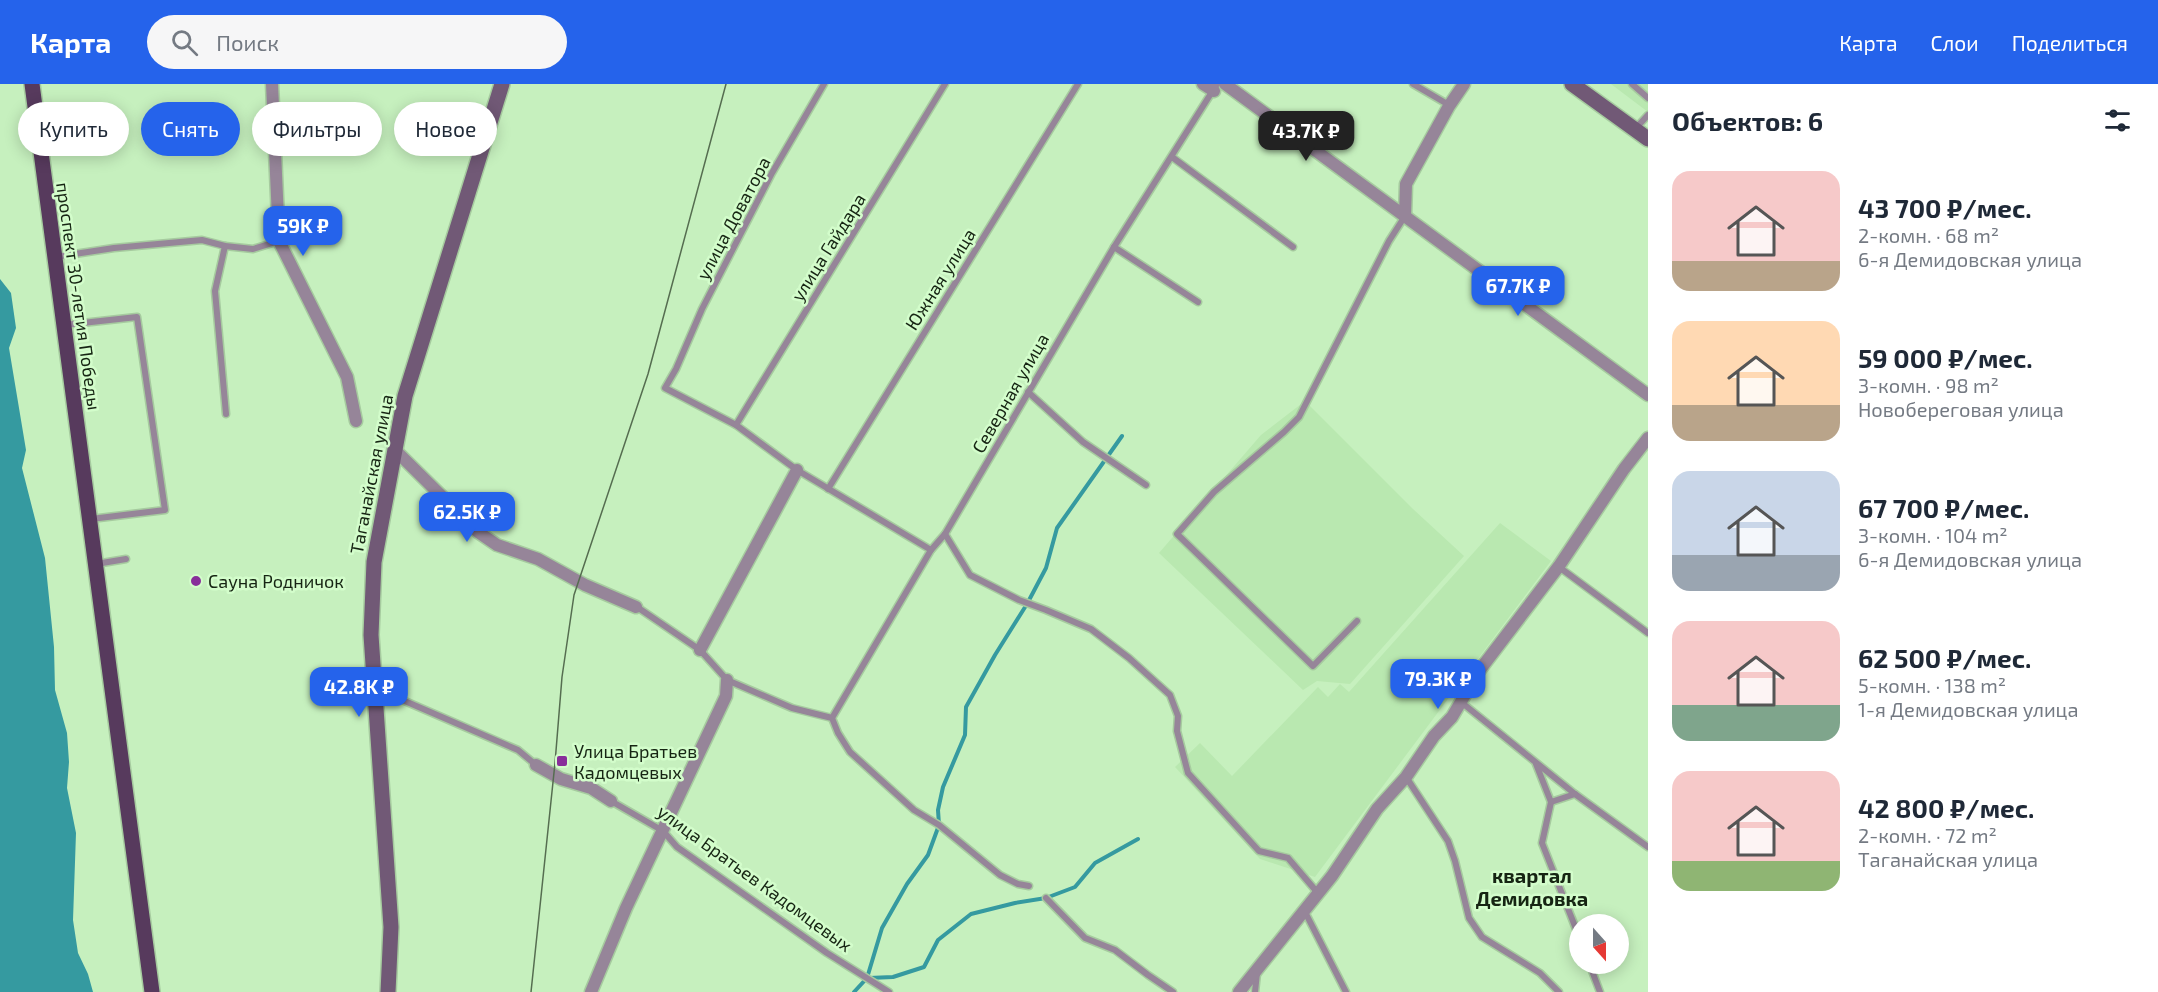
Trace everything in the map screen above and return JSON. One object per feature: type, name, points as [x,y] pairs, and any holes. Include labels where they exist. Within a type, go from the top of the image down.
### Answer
[{"type":"main road","name":"проспект 30-летия Победы","points":[[32,84],[152,992]]},
{"type":"main road","name":"Таганайская улица","points":[[388,992],[390,927],[371,635],[374,562],[405,396],[502,84]]},
{"type":"main road","points":[[1572,84],[1648,139]]},
{"type":"street","points":[[272,84],[279,241],[347,377],[356,421]]},
{"type":"street","points":[[1203,84],[1219,86],[1405,216],[1648,395]]},
{"type":"street","points":[[1405,216],[1406,184],[1449,106],[1464,84]]},
{"type":"street","points":[[1239,992],[1332,876],[1377,809],[1406,777],[1434,736],[1452,717],[1479,671],[1559,566],[1624,469],[1648,438]]},
{"type":"street","points":[[394,449],[478,532],[497,545],[538,559],[585,585],[636,607]]},
{"type":"street","points":[[700,650],[797,470]]},
{"type":"street","points":[[591,992],[626,908],[726,696],[727,680]]},
{"type":"street","name":"улица Братьев Кадомцевых","points":[[536,765],[561,780],[591,788],[611,801]]},
{"type":"lane","name":"улица Доватора","points":[[736,425],[665,388],[676,369],[702,309],[772,173],[824,84]]},
{"type":"lane","name":"улица Гайдара","points":[[736,425],[945,84]]},
{"type":"lane","name":"Южная улица","points":[[828,489],[1078,84]]},
{"type":"lane","points":[[1413,84],[1449,106]]},
{"type":"lane","points":[[1632,84],[1648,98]]},
{"type":"lane","name":"Северная улица","points":[[832,718],[931,550],[945,534],[1114,247],[1219,86]]},
{"type":"lane","points":[[1634,129],[1648,115]]},
{"type":"lane","points":[[1172,157],[1293,248]]},
{"type":"lane","points":[[1357,621],[1313,666],[1177,534],[1214,492],[1299,417],[1405,216]]},
{"type":"lane","points":[[54,257],[114,248],[202,240],[225,246],[253,249],[279,241]]},
{"type":"lane","points":[[225,246],[215,291],[226,414]]},
{"type":"lane","points":[[1114,247],[1198,302]]},
{"type":"lane","points":[[64,325],[137,317],[165,510],[89,520]]},
{"type":"lane","points":[[1028,392],[1083,442],[1146,485]]},
{"type":"lane","points":[[736,425],[797,470],[931,550]]},
{"type":"lane","points":[[945,534],[970,574],[1018,600],[1091,629],[1129,658],[1170,695],[1178,716],[1176,731],[1188,773],[1259,851],[1288,858],[1317,892]]},
{"type":"lane","points":[[95,564],[126,559]]},
{"type":"lane","points":[[1559,566],[1648,633]]},
{"type":"lane","points":[[636,607],[700,650],[727,680],[792,708],[832,718],[838,734],[850,752],[914,810],[939,825],[1000,875],[1018,884],[1029,886]]},
{"type":"lane","name":"улица Братьев Кадомцевых","points":[[373,687],[518,750],[536,765]]},
{"type":"lane","points":[[1460,702],[1575,794],[1648,848]]},
{"type":"lane","points":[[1535,761],[1551,802],[1542,843],[1570,914]]},
{"type":"lane","points":[[1406,777],[1448,841],[1469,918],[1482,937],[1540,973],[1559,992]]},
{"type":"lane","points":[[1551,802],[1575,794]]},
{"type":"lane","name":"улица Братьев Кадомцевых","points":[[611,801],[663,831],[677,848],[827,953],[889,992]]},
{"type":"lane","points":[[1046,898],[1085,938],[1115,950],[1173,992]]},
{"type":"lane","points":[[1304,910],[1346,992]]},
{"type":"lane","points":[[1255,992],[1257,969]]},
{"type":"lane","points":[[1593,974],[1600,992]]},
{"type":"shaded area","points":[[1611,84],[1648,84],[1648,112]]},
{"type":"shaded area","points":[[1305,401],[1413,509],[1464,556],[1350,684],[1317,681],[1303,690],[1159,553],[1261,435]]},
{"type":"shaded area","points":[[1500,523],[1551,561],[1315,877],[1260,859],[1175,767],[1200,743],[1232,776],[1318,687],[1328,697],[1340,684],[1349,692]]},
{"type":"water","points":[[0,279],[11,293],[16,328],[9,348],[26,450],[22,468],[45,558],[54,647],[55,690],[67,733],[69,762],[67,788],[76,833],[73,920],[78,953],[93,992],[0,992]]},
{"type":"waterway","points":[[854,992],[867,978],[882,928],[907,884],[928,855],[939,825],[938,810],[943,787],[965,735],[966,707],[1046,568],[1057,528],[1122,436]]},
{"type":"waterway","points":[[869,978],[893,977],[924,967],[938,940],[971,914],[1046,898],[1075,887],[1095,863],[1138,839]]},
{"type":"tram line","points":[[531,992],[562,677],[574,595],[648,374],[726,84]]},
{"type":"place","name":"Сауна Родничок","points":[[196,581]]},
{"type":"place","name":"Улица Братьев Кадомцевых","points":[[562,761]]},
{"type":"district","name":"квартал Демидовка","points":[[1532,886]]}]
